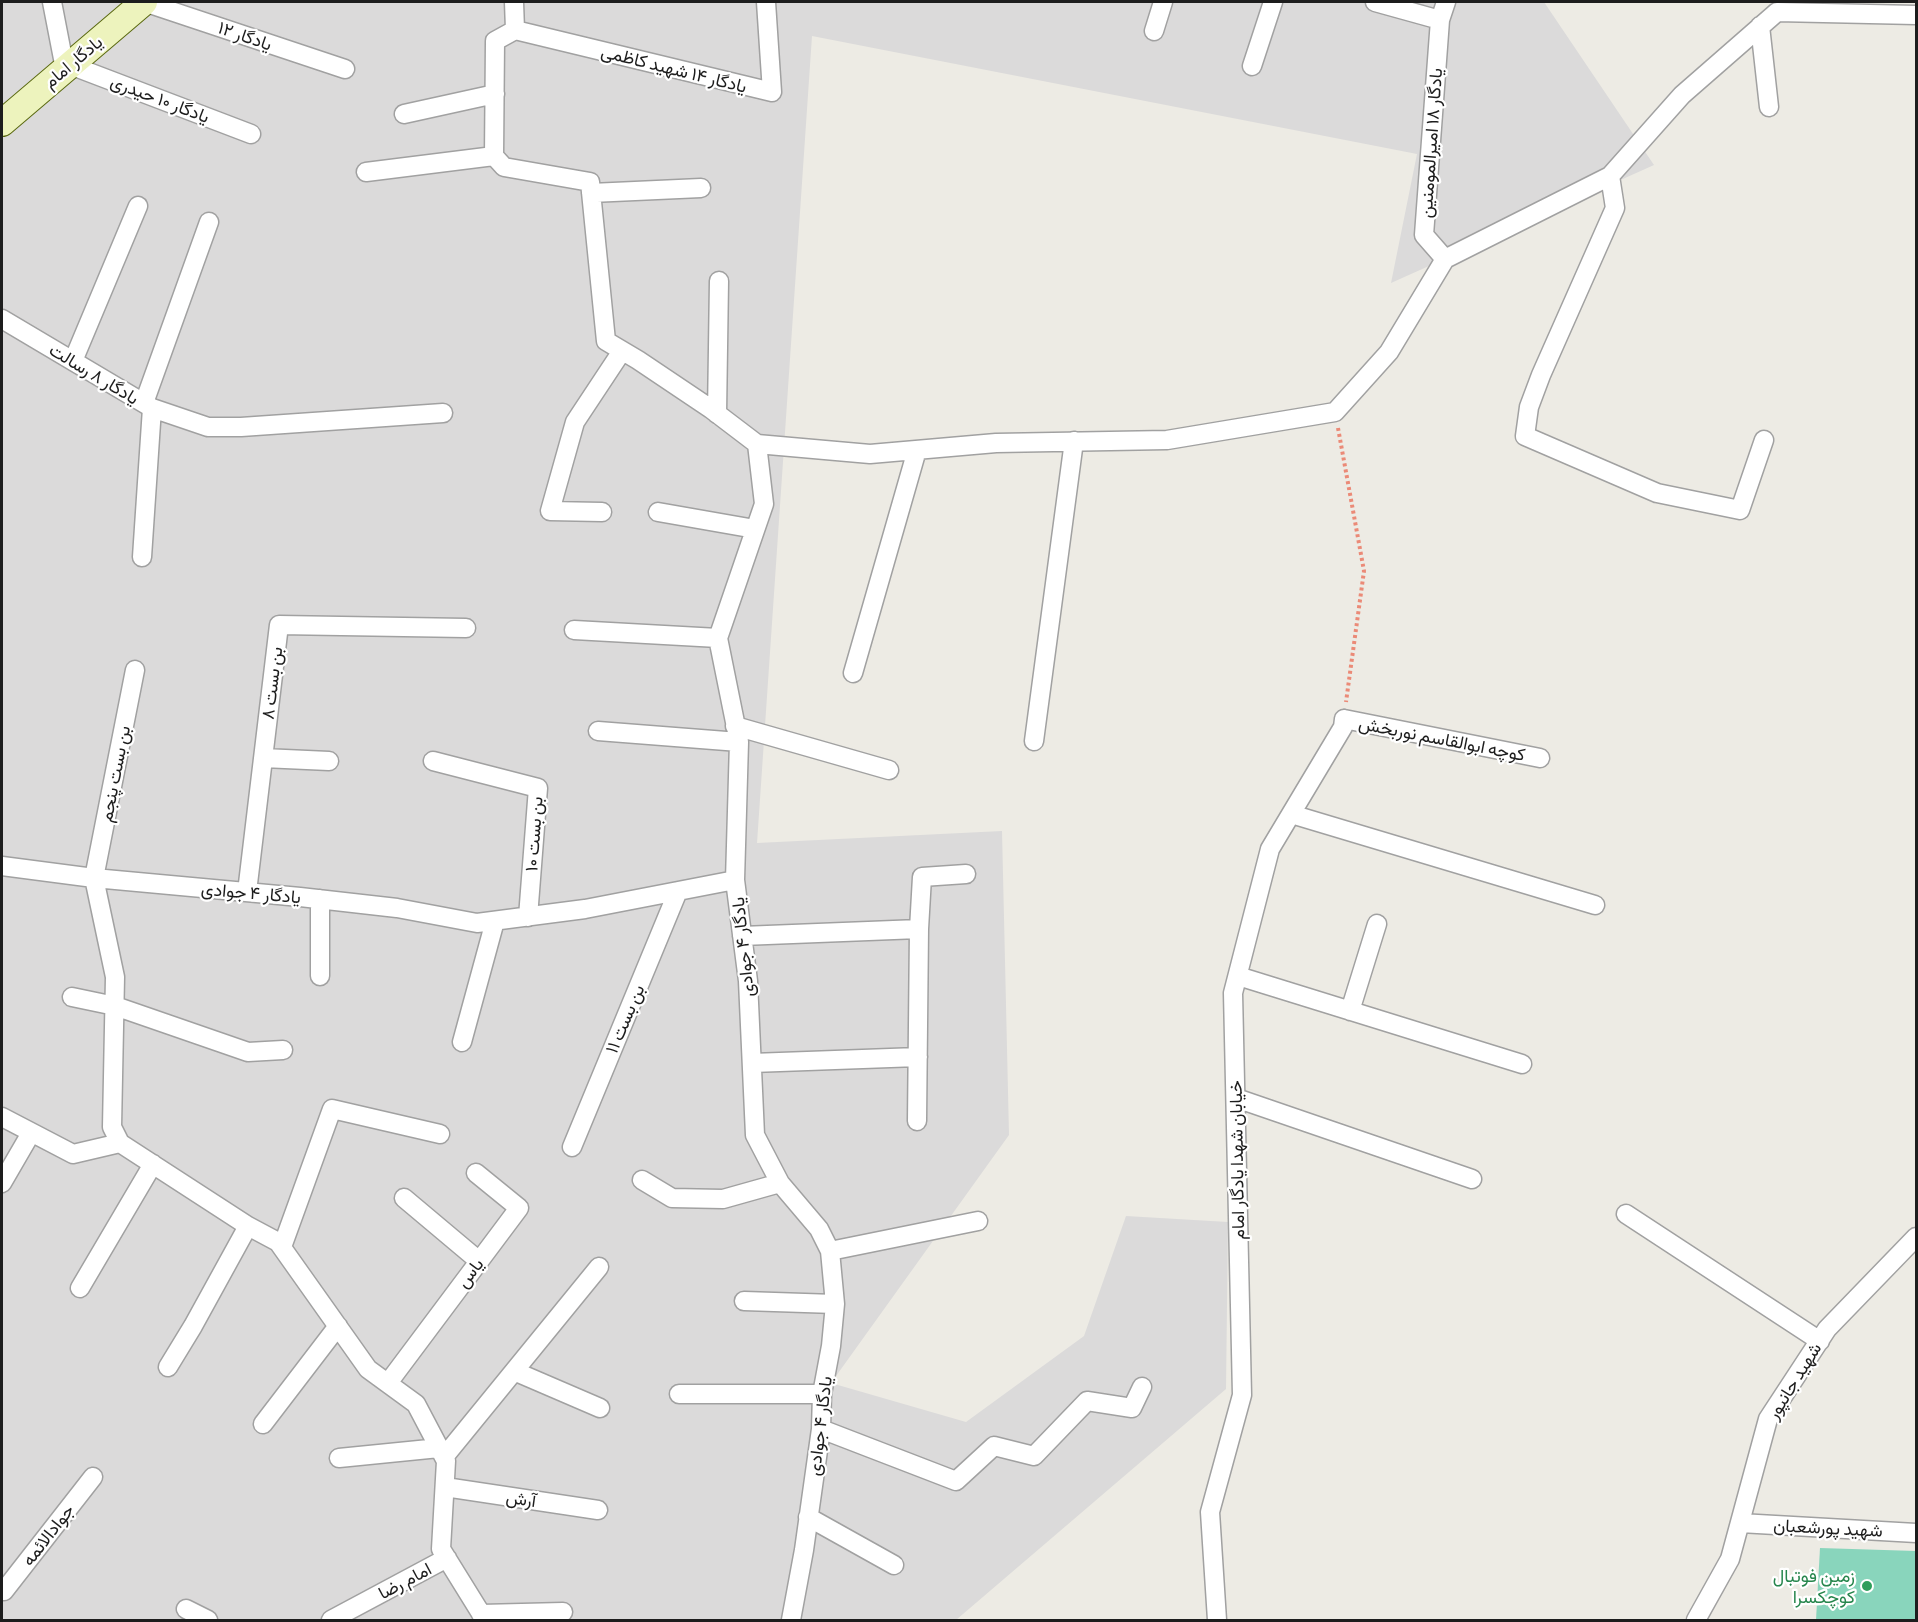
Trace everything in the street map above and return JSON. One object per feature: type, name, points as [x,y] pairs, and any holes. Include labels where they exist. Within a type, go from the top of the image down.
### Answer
[{"type":"main road","name":"یادگار امام","points":[[2,123],[144,2]]},
{"type":"street","points":[[52,2],[68,67]]},
{"type":"street","name":"یادگار ۱۲","points":[[144,2],[345,69]]},
{"type":"street","points":[[514,2],[514,30],[495,41],[494,156],[504,167],[590,182],[606,341],[717,414],[757,444],[870,454],[996,443],[1167,440],[1335,412],[1389,352],[1445,259],[1610,176],[1682,95],[1777,12],[1829,7],[1917,15]]},
{"type":"street","name":"یادگار ۱۴ شهید کاظمی","points":[[514,30],[772,92],[766,2]]},
{"type":"street","points":[[1154,31],[1163,2]]},
{"type":"street","points":[[1252,66],[1273,2]]},
{"type":"street","points":[[1375,2],[1440,20]]},
{"type":"street","name":"یادگار ۱۸ امیرالمومنین","points":[[1445,259],[1424,235],[1440,20],[1446,2]]},
{"type":"street","points":[[1760,26],[1769,107]]},
{"type":"street","name":"یادگار ۱۰ حیدری","points":[[68,67],[251,134]]},
{"type":"street","points":[[404,114],[495,94]]},
{"type":"street","points":[[366,172],[494,156]]},
{"type":"street","points":[[1610,176],[1615,208],[1528,407],[1525,436],[1657,493],[1740,510],[1764,440]]},
{"type":"street","points":[[591,193],[701,188]]},
{"type":"street","points":[[73,361],[138,206]]},
{"type":"street","points":[[209,222],[148,406],[208,427],[241,427],[443,413]]},
{"type":"street","points":[[717,414],[719,281]]},
{"type":"street","name":"یادگار ۸ رسالت","points":[[2,319],[148,406],[142,557]]},
{"type":"street","points":[[602,512],[550,511],[575,422],[622,351]]},
{"type":"street","points":[[1034,741],[1074,441]]},
{"type":"street","points":[[735,880],[737,734],[718,638],[764,504],[757,444]]},
{"type":"street","points":[[852,673],[917,450]]},
{"type":"street","points":[[657,513],[755,529]]},
{"type":"street","name":"بن بست ۸","points":[[248,892],[279,625],[466,628]]},
{"type":"street","points":[[574,630],[718,638]]},
{"type":"street","name":"بن بست پنجم","points":[[94,878],[135,670]]},
{"type":"street","points":[[1344,719],[1536,756]]},
{"type":"street","name":"خیابان شهدا یادگار امام","points":[[1217,1620],[1210,1512],[1242,1395],[1233,993],[1270,849],[1343,727],[1344,719]]},
{"type":"street","points":[[598,731],[737,734],[889,770]]},
{"type":"street","points":[[263,758],[329,761]]},
{"type":"street","name":"بن بست ۱۰","points":[[433,761],[538,788],[528,917]]},
{"type":"street","points":[[1291,814],[1595,905]]},
{"type":"street","name":"یادگار ۴ جوادی","points":[[2,866],[94,878],[397,908],[477,923],[585,909],[735,880],[748,981],[755,1135],[780,1184],[819,1229],[830,1251],[835,1304],[831,1346],[822,1394],[821,1429],[791,1620]]},
{"type":"street","points":[[917,1121],[919,929],[922,877],[966,874]]},
{"type":"street","points":[[94,878],[115,977],[112,1127],[120,1143],[248,1226],[278,1242],[368,1369],[416,1404],[446,1461],[441,1549],[483,1617],[563,1611]]},
{"type":"street","name":"بن بست ۱۱","points":[[572,1147],[678,891]]},
{"type":"street","points":[[320,899],[320,976]]},
{"type":"street","points":[[462,1042],[495,921]]},
{"type":"street","points":[[1350,1011],[1377,924]]},
{"type":"street","points":[[742,936],[919,929]]},
{"type":"street","points":[[1238,976],[1522,1064]]},
{"type":"street","points":[[72,997],[115,1006],[248,1052],[284,1050]]},
{"type":"street","points":[[752,1063],[918,1058]]},
{"type":"street","points":[[1236,1098],[1472,1179]]},
{"type":"street","points":[[282,1246],[332,1109],[440,1134]]},
{"type":"street","points":[[2,1117],[73,1154],[120,1143]]},
{"type":"street","points":[[2,1183],[31,1133]]},
{"type":"street","points":[[80,1288],[153,1164]]},
{"type":"street","name":"یاس","points":[[388,1383],[519,1208],[476,1173]]},
{"type":"street","points":[[642,1180],[672,1198],[723,1199],[780,1184]]},
{"type":"street","points":[[404,1198],[479,1261]]},
{"type":"street","points":[[1626,1214],[1820,1341]]},
{"type":"street","points":[[830,1251],[978,1221]]},
{"type":"street","points":[[168,1367],[248,1226]]},
{"type":"street","name":"شهید جانپور","points":[[1695,1620],[1730,1559],[1768,1419],[1827,1329],[1917,1237]]},
{"type":"street","points":[[339,1458],[441,1452],[514,1371],[599,1268]]},
{"type":"street","points":[[744,1301],[835,1304]]},
{"type":"street","points":[[263,1425],[338,1326]]},
{"type":"street","points":[[514,1371],[600,1408]]},
{"type":"street","points":[[821,1429],[956,1481],[994,1446],[1034,1456],[1087,1401],[1132,1408],[1142,1387]]},
{"type":"street","points":[[679,1394],[822,1394]]},
{"type":"street","name":"جوادالائمه","points":[[2,1588],[4,1591],[93,1477]]},
{"type":"street","name":"آرش","points":[[445,1488],[598,1510]]},
{"type":"street","points":[[808,1517],[894,1565]]},
{"type":"street","name":"شهید پورشعبان","points":[[1740,1523],[1917,1533]]},
{"type":"street","name":"امام رضا","points":[[331,1620],[447,1558]]},
{"type":"street","points":[[186,1609],[208,1620]]},
{"type":"path","points":[[1335,412],[1364,571],[1344,719]]},
{"type":"shaded area","points":[[2,2],[1544,2],[1654,165],[1391,283],[1417,154],[812,36],[757,843],[1002,831],[1009,1135],[831,1383],[966,1422],[1084,1336],[1126,1216],[1228,1222],[1226,1389],[956,1620],[2,1620]]},
{"type":"green space","name":"زمین فوتبال کوچکسرا","points":[[1820,1548],[1916,1551],[1916,1620],[1816,1620]]},
{"type":"place","name":"زمین فوتبال کوچکسرا","points":[[1867,1586]]}]
